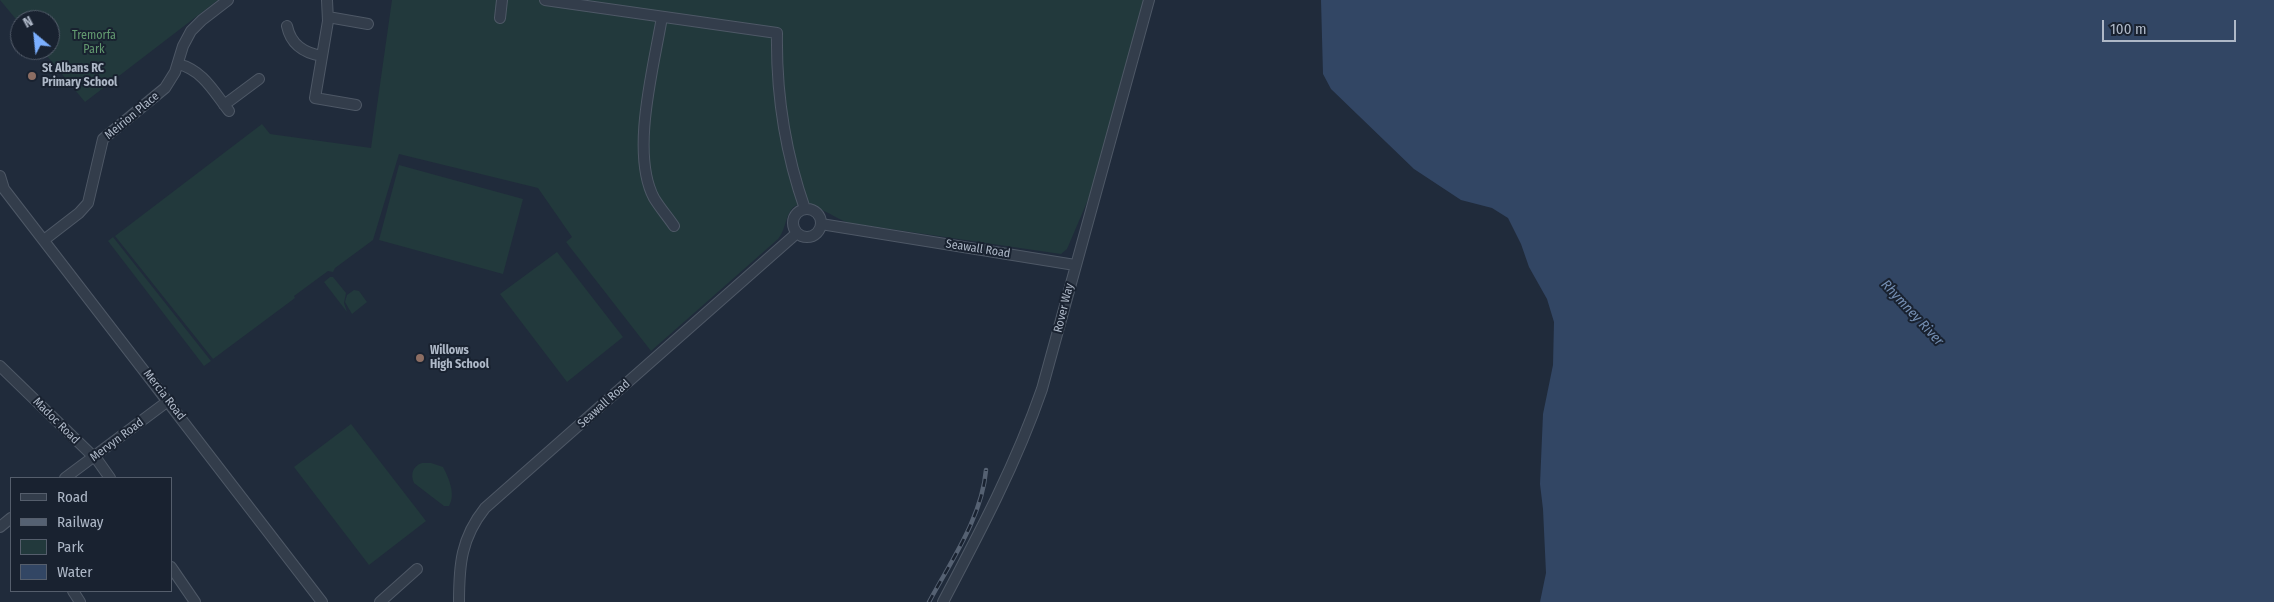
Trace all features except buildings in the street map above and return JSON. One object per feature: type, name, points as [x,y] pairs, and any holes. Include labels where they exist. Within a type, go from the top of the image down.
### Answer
[{"type":"street","name":"Meirion Place","points":[[44,240],[79,213],[88,203],[103,139],[158,94],[170,81],[178,64],[183,46],[196,25],[228,0]]},
{"type":"street","points":[[327,0],[328,17],[315,98],[356,105]]},
{"type":"street","points":[[500,18],[502,0]]},
{"type":"street","points":[[545,0],[777,33],[776,64],[781,115],[796,182],[806,209],[817,214],[821,224],[819,230],[812,236],[803,236],[793,226],[794,217],[806,209]]},
{"type":"street","name":"Rover Way","points":[[942,602],[1003,486],[1027,431],[1042,389],[1149,0]]},
{"type":"street","points":[[328,17],[368,24]]},
{"type":"street","points":[[662,17],[643,132],[644,167],[654,197],[674,226]]},
{"type":"street","points":[[287,26],[289,34],[300,49],[322,56]]},
{"type":"street","points":[[178,64],[193,69],[200,74],[226,108],[259,79]]},
{"type":"street","points":[[0,176],[2,190]]},
{"type":"street","name":"Mercia Road","points":[[2,190],[44,240],[322,602]]},
{"type":"street","name":"Seawall Road","points":[[821,224],[1075,265]]},
{"type":"street","name":"Seawall Road","points":[[459,602],[459,569],[462,553],[471,530],[485,508],[797,232]]},
{"type":"street","name":"Madoc Road","points":[[0,366],[98,461],[109,477]]},
{"type":"street","name":"Mervyn Road","points":[[66,477],[168,401]]},
{"type":"street","points":[[0,527],[10,519]]},
{"type":"street","points":[[172,568],[195,602]]},
{"type":"street","points":[[380,602],[417,569]]},
{"type":"green space","name":"Tremorfa Park","points":[[0,0],[218,0],[85,102],[50,60],[60,60],[60,10],[10,10],[10,12]]},
{"type":"green space","points":[[392,0],[1144,0],[1093,188],[1067,249],[1061,254],[849,223],[803,204],[791,210],[778,239],[651,351],[566,242],[572,237],[538,188],[399,154],[373,240],[335,268],[333,272],[328,271],[294,296],[295,298],[213,359],[115,236],[262,124],[270,134],[371,148]]},
{"type":"green space","points":[[399,165],[523,199],[503,274],[379,240]]},
{"type":"green space","points":[[113,237],[211,361],[204,366],[108,241]]},
{"type":"green space","points":[[557,252],[623,337],[567,382],[500,294]]},
{"type":"green space","points":[[333,277],[346,293],[344,303],[347,312],[324,282]]},
{"type":"green space","points":[[354,290],[359,291],[367,302],[352,314],[345,302],[347,295]]},
{"type":"green space","points":[[351,424],[426,521],[369,565],[294,467]]},
{"type":"green space","points":[[422,463],[431,463],[443,467],[452,492],[449,506],[444,506],[414,483],[413,471],[416,466]]},
{"type":"water","name":"Rhymney River","points":[[1321,0],[2274,0],[2274,602],[1540,602],[1546,573],[1540,484],[1543,414],[1553,365],[1554,322],[1547,299],[1529,267],[1521,244],[1508,218],[1492,208],[1461,200],[1414,169],[1331,89],[1323,74]]},
{"type":"railway","points":[[929,602],[956,555],[972,522],[983,487],[986,470]]},
{"type":"place","name":"St Albans RC Primary School","points":[[32,76]]},
{"type":"place","name":"Willows High School","points":[[420,358]]}]
